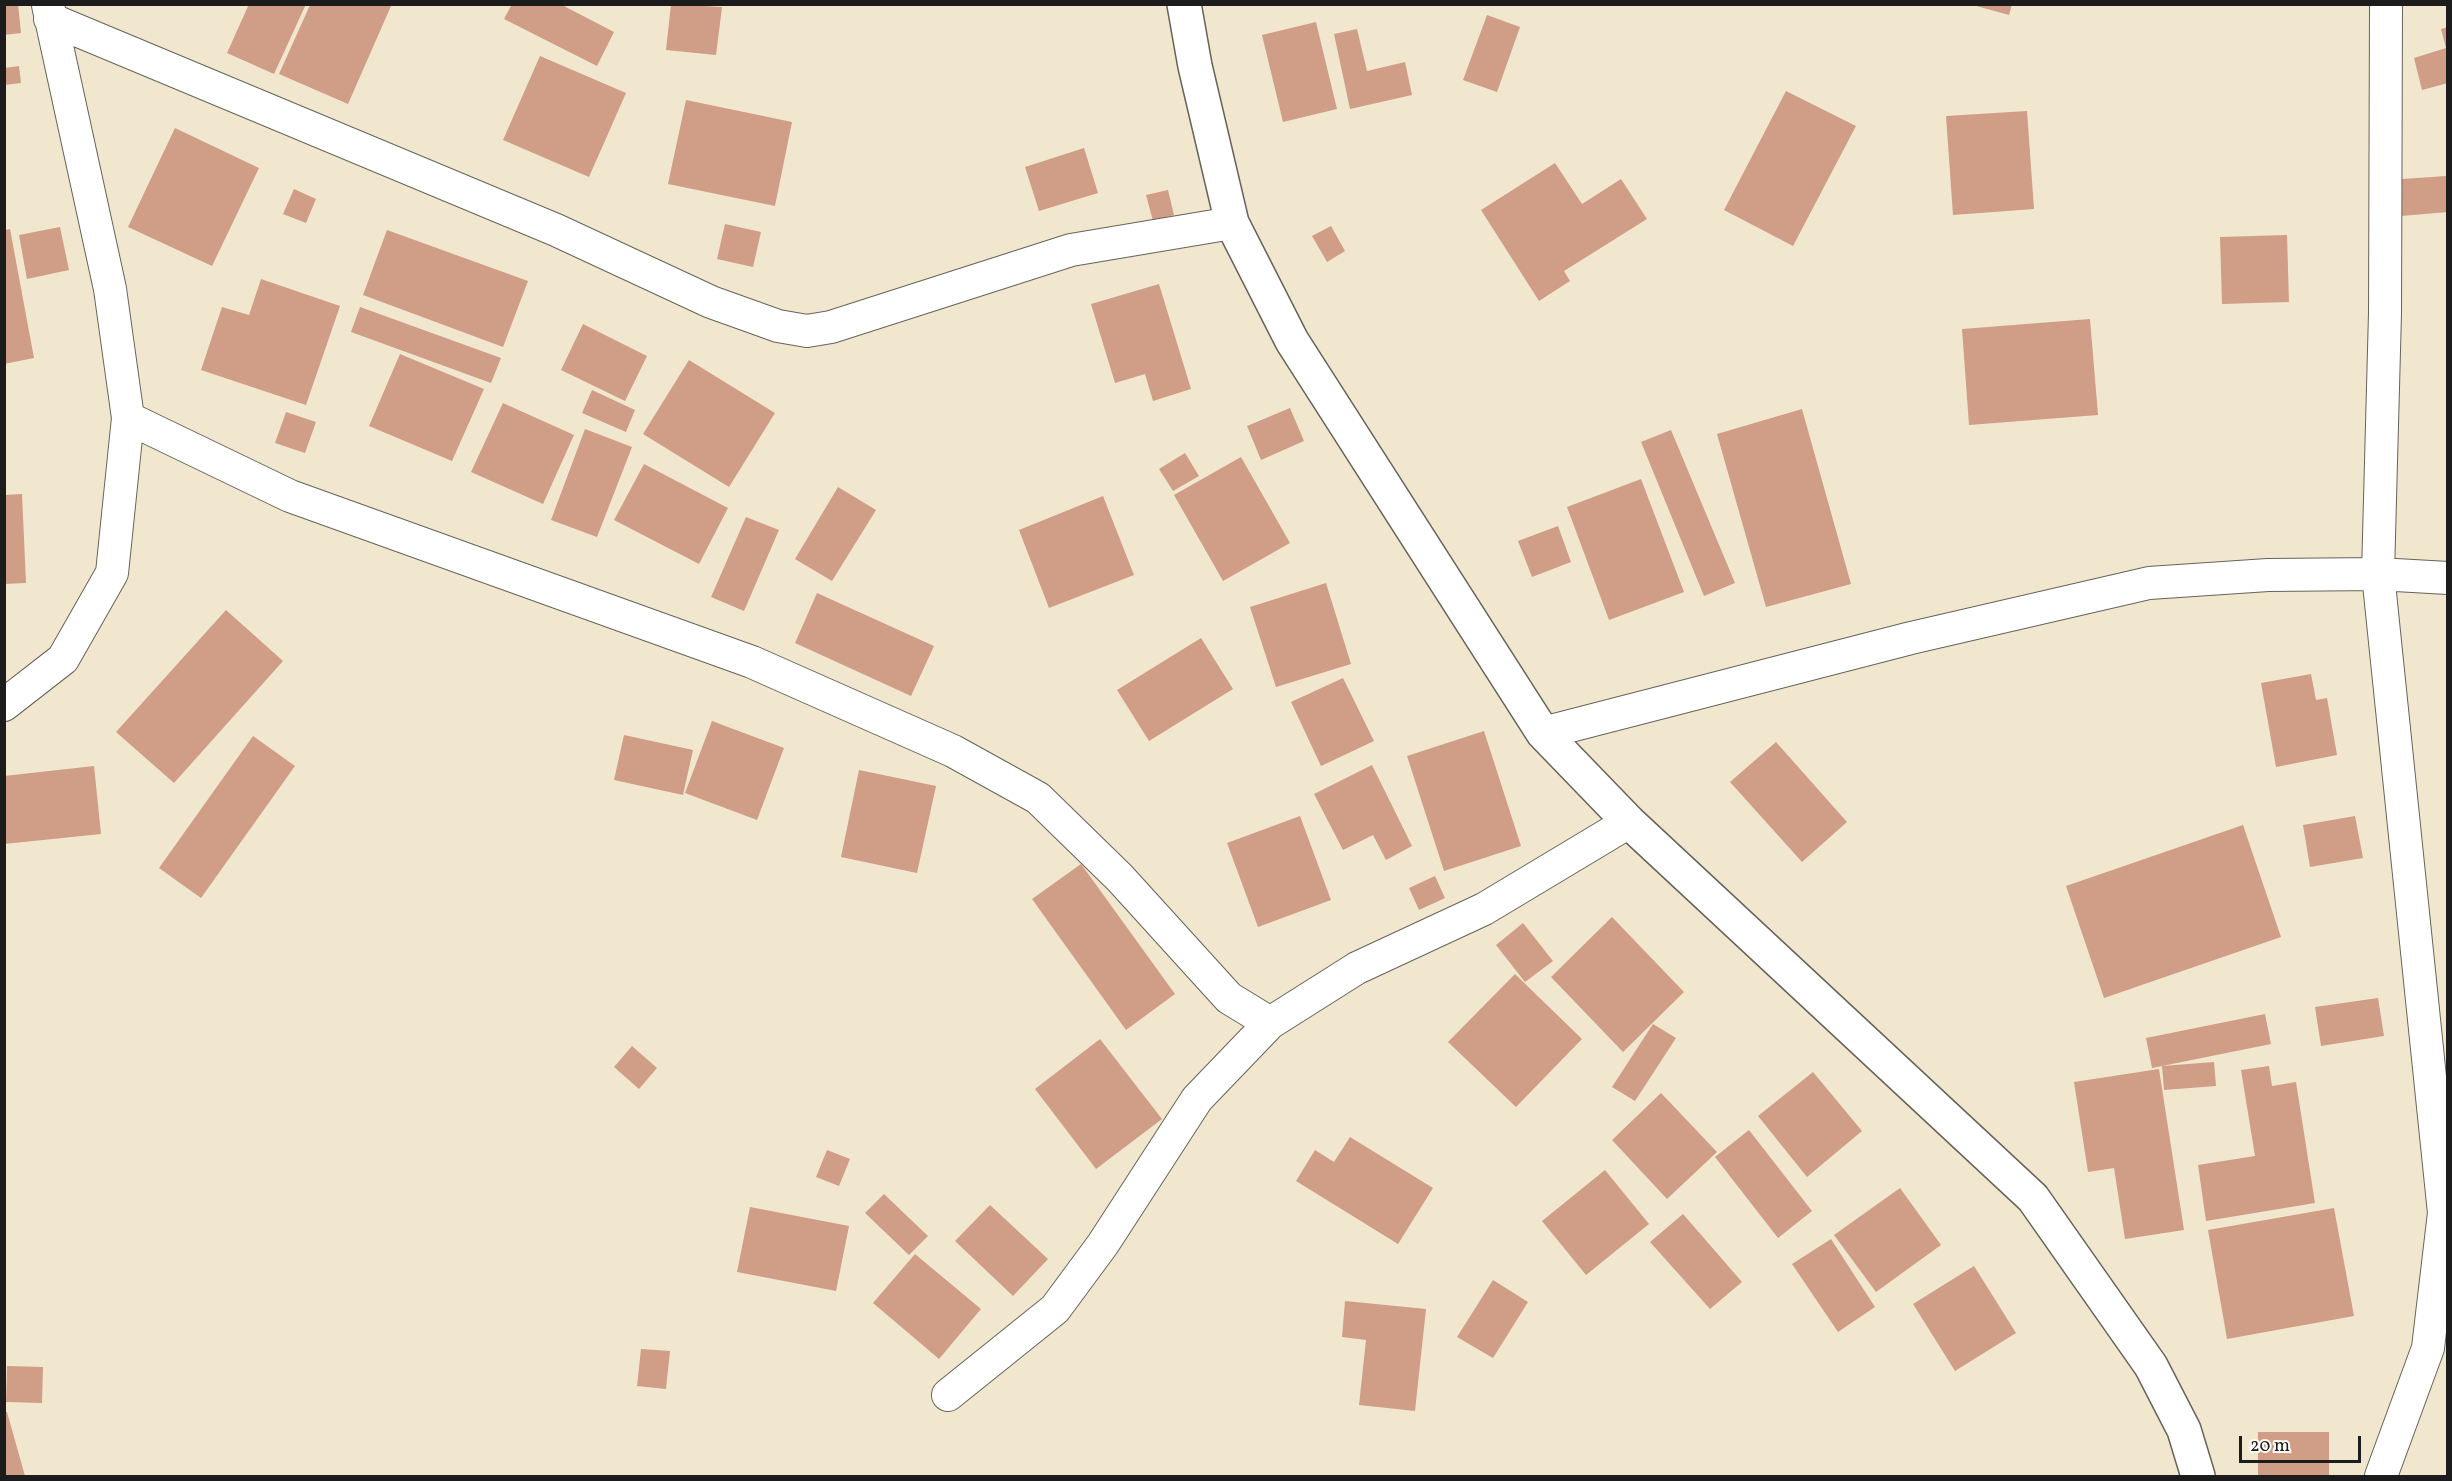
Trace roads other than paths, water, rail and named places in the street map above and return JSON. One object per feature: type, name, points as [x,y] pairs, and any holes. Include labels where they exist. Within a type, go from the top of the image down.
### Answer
[{"type":"street","points":[[1184,4],[1195,66],[1232,223],[1292,341],[1543,733],[1629,822],[2033,1198],[2151,1366],[2184,1430],[2198,1476]]},
{"type":"street","points":[[2381,1476],[2438,1344],[2444,1244],[2444,1213],[2433,1093],[2378,574],[2385,313],[2386,4]]},
{"type":"street","points":[[49,12],[556,230],[711,302],[788,328],[807,331],[831,327],[1071,250],[1232,223]]},
{"type":"street","points":[[4,705],[63,659],[112,573],[128,418],[110,289],[49,12]]},
{"type":"street","points":[[128,418],[290,496],[752,662],[953,751],[1038,798],[1120,878],[1229,998],[1270,1023]]},
{"type":"street","points":[[1543,733],[1911,638],[2149,583],[2268,575],[2378,574],[2448,578]]},
{"type":"street","points":[[948,1395],[1055,1309],[1103,1244],[1197,1099],[1270,1023],[1357,968],[1484,909],[1629,822]]}]
